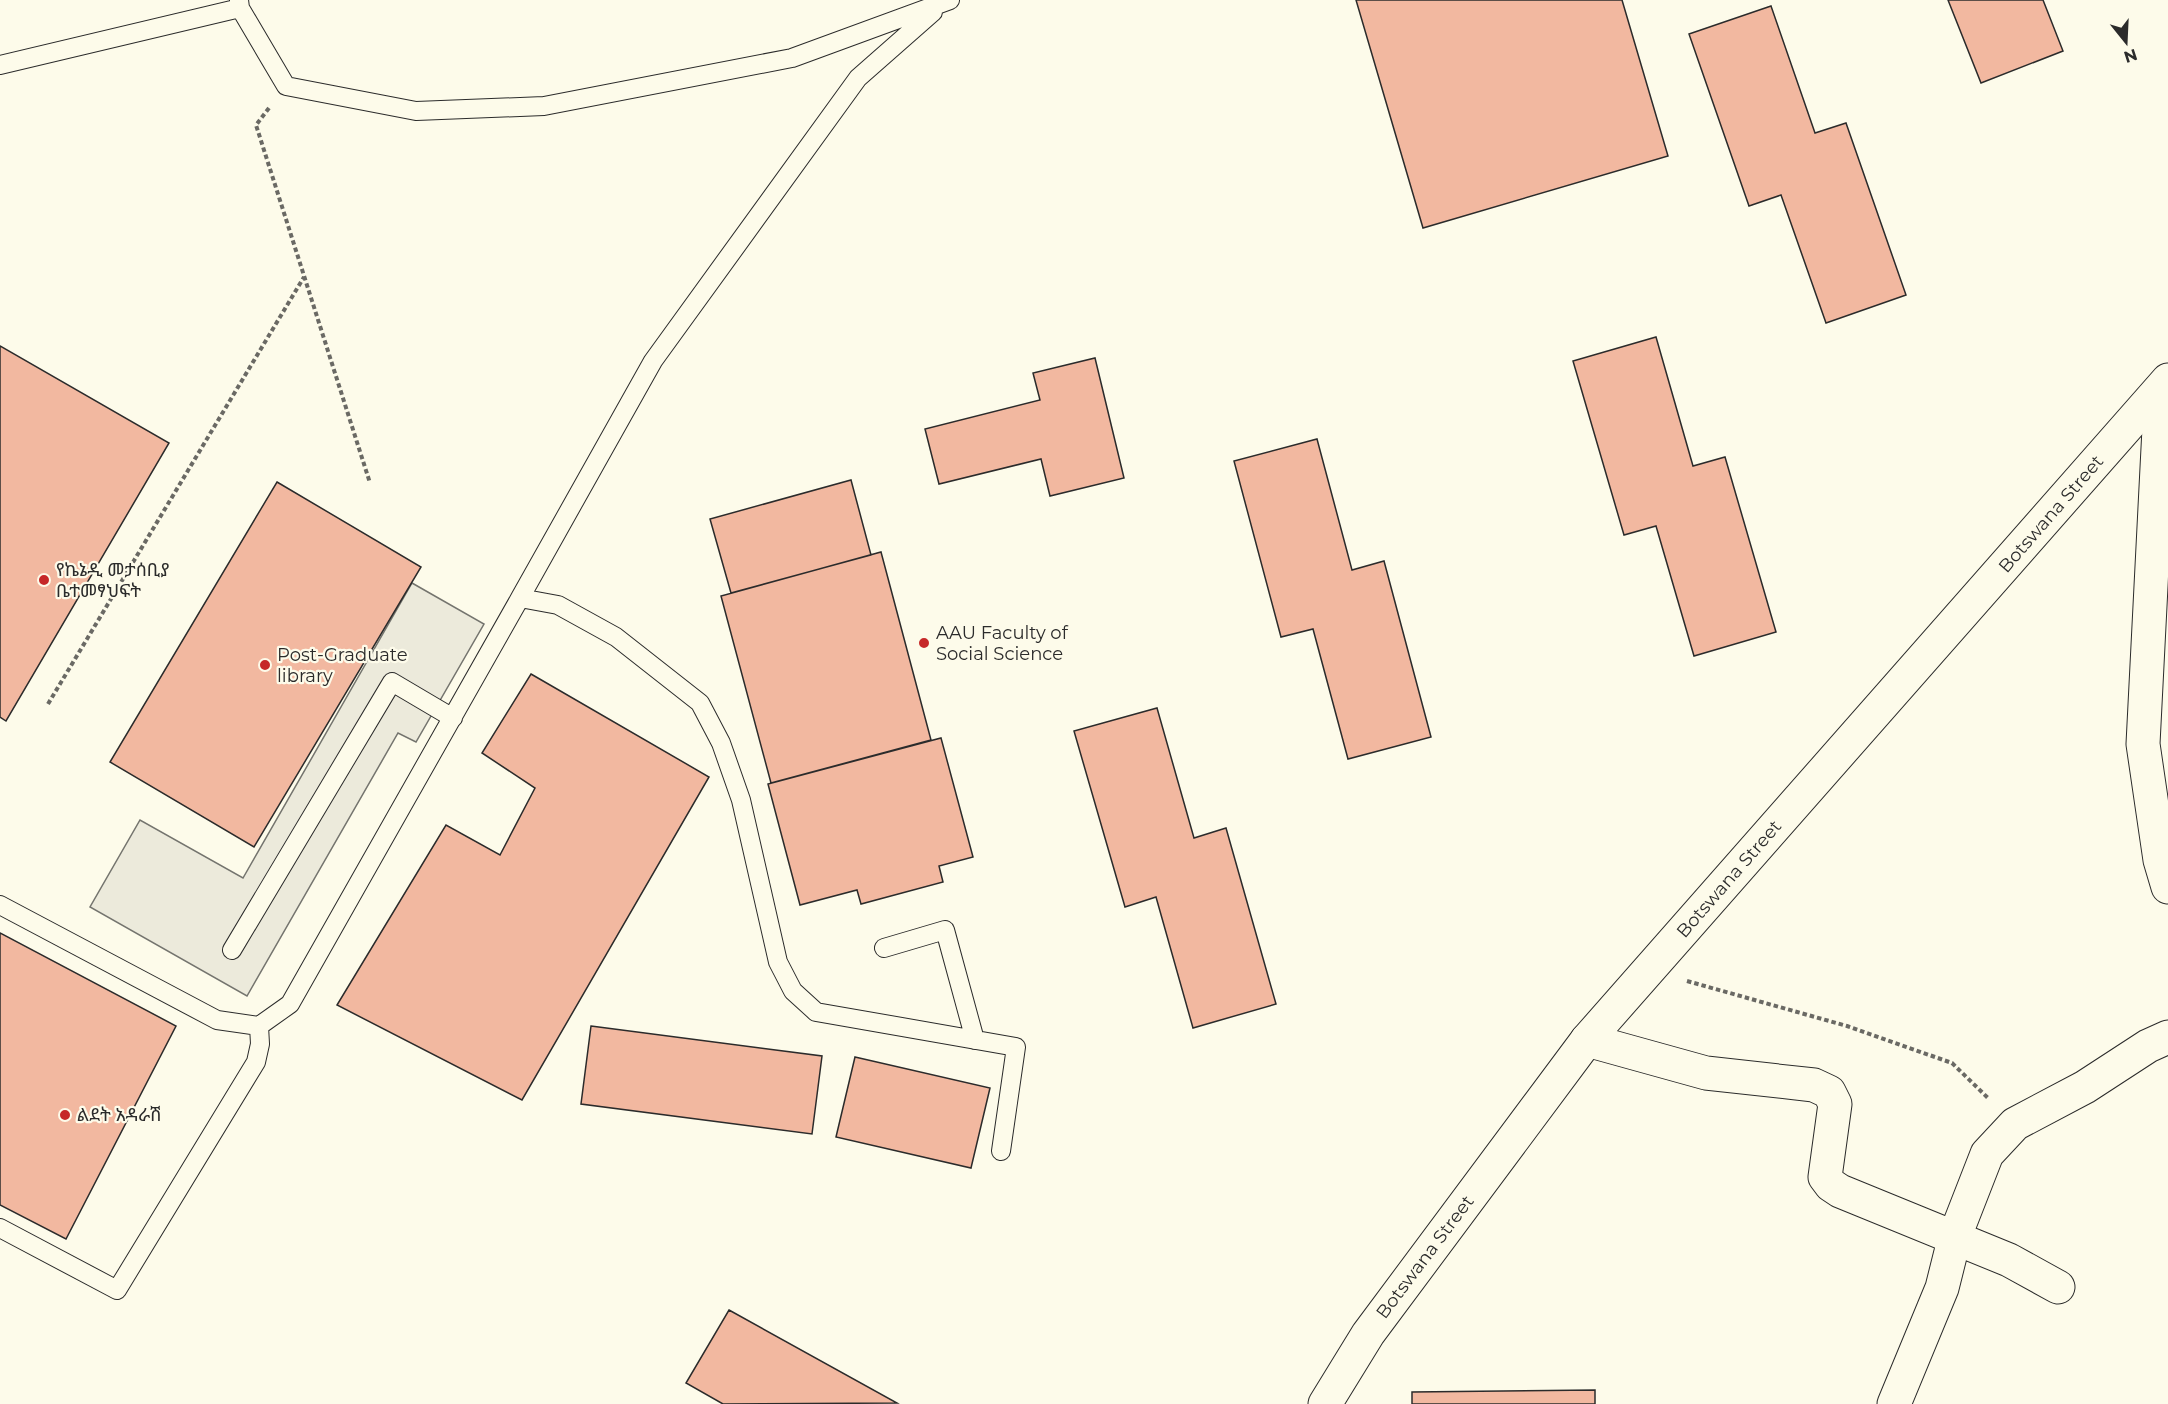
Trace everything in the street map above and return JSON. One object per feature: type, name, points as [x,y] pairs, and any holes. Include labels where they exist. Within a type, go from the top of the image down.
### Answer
[{"type":"street","points":[[2165,385],[2155,747],[2160,860],[2168,887]]},
{"type":"street","name":"Botswana Street","points":[[1325,1404],[1368,1334],[1587,1040],[2165,385]]},
{"type":"street","points":[[1894,1404],[1942,1288],[1954,1236],[1987,1154],[2015,1124],[2076,1092],[2148,1046],[2168,1036]]},
{"type":"street","points":[[1587,1040],[1706,1073],[1814,1085],[1829,1092],[1834,1104],[1825,1177],[1831,1185],[1840,1191],[2009,1260],[2058,1287]]},
{"type":"lane","points":[[0,65],[239,4],[286,86],[416,111],[544,106],[792,58],[946,2]]},
{"type":"lane","points":[[0,905],[217,1020],[259,1026],[290,1004],[653,361],[858,78],[946,2]]},
{"type":"lane","points":[[520,598],[558,605],[616,637],[700,703],[721,743],[741,800],[778,962],[793,992],[816,1012],[1016,1047],[1001,1151]]},
{"type":"lane","points":[[232,951],[392,682],[453,718]]},
{"type":"lane","points":[[884,948],[945,930],[975,1040]]},
{"type":"lane","points":[[0,1228],[117,1290],[256,1062],[260,1044],[259,1026]]},
{"type":"path","points":[[286,86],[256,124],[369,483]]},
{"type":"path","points":[[48,704],[304,277]]},
{"type":"path","points":[[1649,970],[1847,1026],[1952,1063],[2015,1124]]},
{"type":"shaded area","points":[[412,583],[484,624],[416,742],[398,733],[247,996],[90,907],[140,820],[243,878]]},
{"type":"building","points":[[1356,0],[1622,0],[1668,156],[1423,228]]},
{"type":"building","points":[[1948,0],[2043,0],[2063,51],[1981,83]]},
{"type":"building","points":[[1771,6],[1815,133],[1846,123],[1906,295],[1826,323],[1781,195],[1749,206],[1689,34]]},
{"type":"building","points":[[1656,337],[1693,466],[1725,457],[1776,632],[1694,656],[1656,526],[1624,535],[1573,361]]},
{"type":"building","name":"የኬኔዲ መታሰቢያ ቤተመፃህፍት","points":[[0,346],[169,443],[6,721],[0,717]]},
{"type":"building","points":[[1095,358],[1124,478],[1050,496],[1041,459],[939,484],[925,429],[1040,400],[1033,373]]},
{"type":"building","points":[[1317,439],[1352,570],[1384,561],[1431,737],[1348,759],[1313,629],[1281,637],[1234,461]]},
{"type":"building","points":[[851,480],[871,555],[731,593],[710,519]]},
{"type":"building","name":"Post-Graduate library","points":[[277,482],[421,567],[254,847],[110,762]]},
{"type":"building","points":[[881,552],[931,740],[771,783],[721,596]]},
{"type":"building","points":[[531,674],[709,777],[522,1100],[337,1005],[446,825],[500,855],[535,788],[482,753]]},
{"type":"building","points":[[1157,708],[1194,838],[1226,828],[1276,1004],[1193,1028],[1156,897],[1125,907],[1074,731]]},
{"type":"building","points":[[941,738],[973,857],[939,866],[943,882],[861,904],[857,890],[800,905],[768,784]]},
{"type":"building","name":"ልደት አዳራሽ","points":[[0,933],[176,1026],[66,1239],[0,1205]]},
{"type":"building","points":[[591,1026],[822,1056],[812,1134],[581,1104]]},
{"type":"building","points":[[855,1057],[990,1088],[971,1168],[836,1137]]},
{"type":"building","points":[[729,1310],[897,1403],[723,1404],[686,1383]]},
{"type":"building","points":[[1595,1390],[1595,1404],[1412,1404],[1412,1392]]},
{"type":"place","name":"የኬኔዲ መታሰቢያ ቤተመፃህፍት","points":[[44,580]]},
{"type":"place","name":"AAU Faculty of Social Science","points":[[924,643]]},
{"type":"place","name":"Post-Graduate library","points":[[265,665]]},
{"type":"place","name":"ልደት አዳራሽ","points":[[65,1115]]}]
